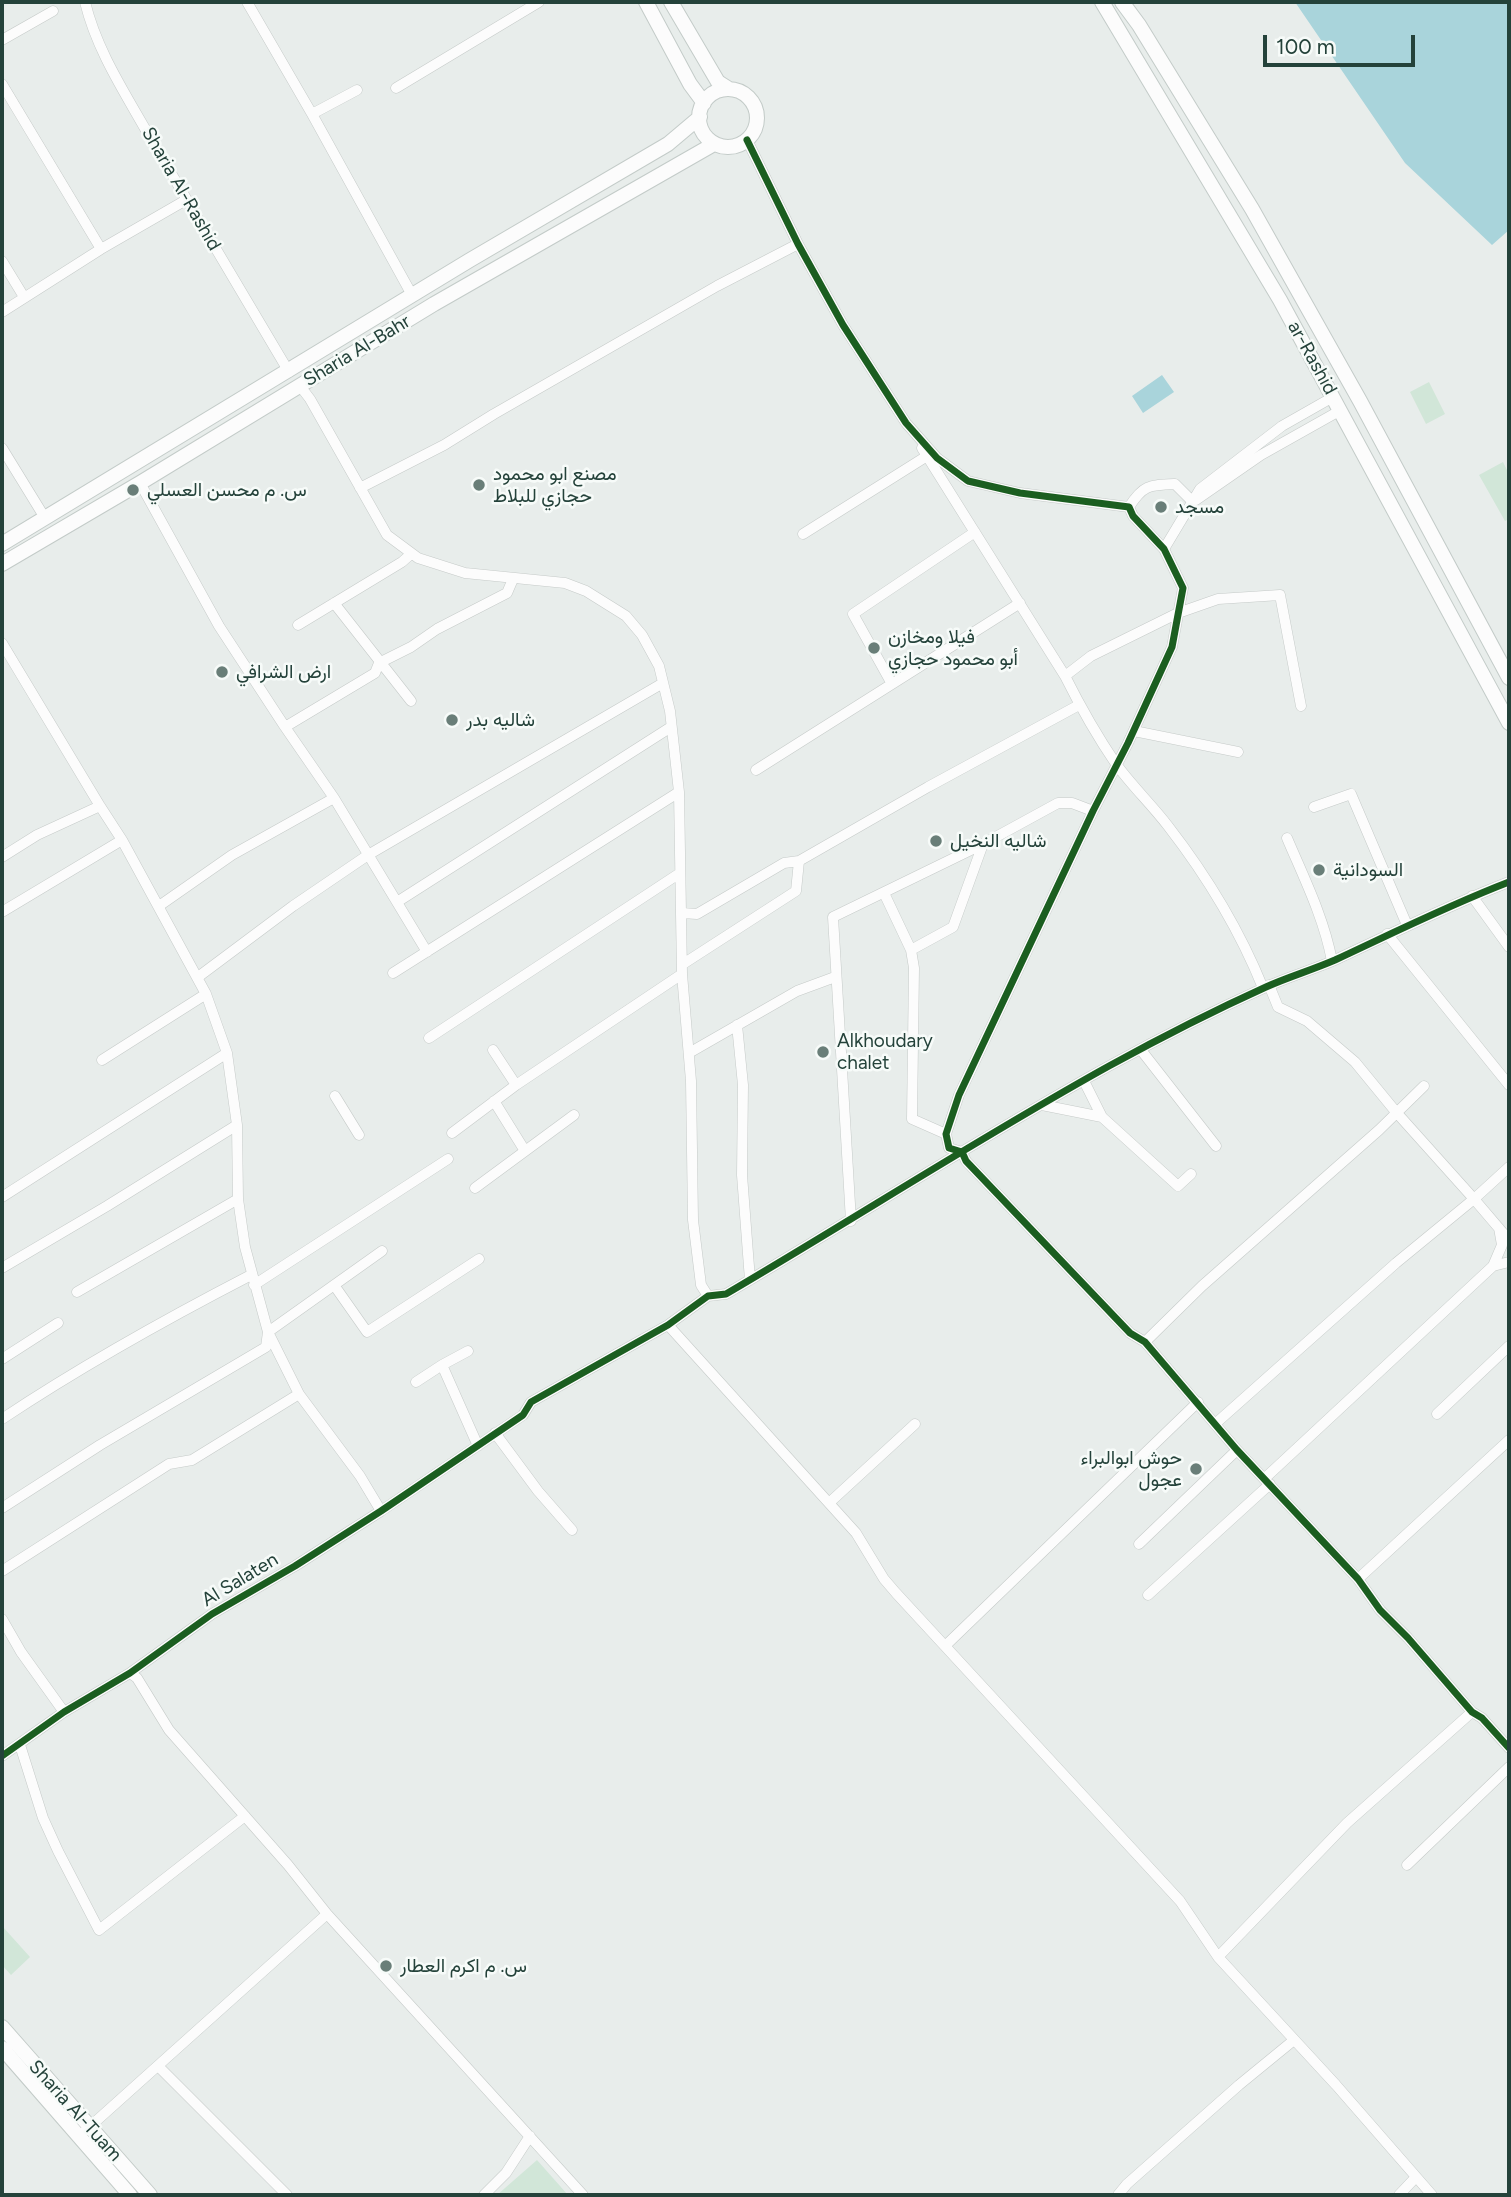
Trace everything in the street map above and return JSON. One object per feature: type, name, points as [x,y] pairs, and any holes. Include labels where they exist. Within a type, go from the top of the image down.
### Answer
[{"type":"main road","points":[[646,2],[702,110],[701,127],[706,137],[714,144],[731,147],[747,141],[756,126],[756,110],[748,97],[718,82],[671,2]]},
{"type":"main road","name":"ar-Rashid","points":[[1101,2],[1266,276],[1509,723]]},
{"type":"main road","name":"ar-Rashid","points":[[1122,2],[1252,209],[1360,401],[1509,678]]},
{"type":"main road","points":[[702,110],[711,96],[729,89]]},
{"type":"main road","name":"Sharia Al-Bahr","points":[[2,544],[412,295],[668,144],[702,110]]},
{"type":"main road","name":"Sharia Al-Bahr","points":[[2,564],[434,304],[714,144]]},
{"type":"main road","points":[[194,429],[204,444]]},
{"type":"main road","name":"Sharia Al-Tuam","points":[[2,2027],[130,2195]]},
{"type":"main road","name":"Sharia Al-Tuam","points":[[3,2053],[150,2195]]},
{"type":"street","name":"Sharia Al-Rashid","points":[[85,2],[90,26],[108,62],[186,200],[289,372]]},
{"type":"street","points":[[247,2],[412,295]]},
{"type":"street","points":[[396,88],[539,2]]},
{"type":"street","points":[[2,40],[53,11]]},
{"type":"street","points":[[2,84],[101,249]]},
{"type":"street","points":[[312,114],[356,90]]},
{"type":"street","points":[[747,141],[798,244],[843,325],[1020,603],[1118,766],[1169,827],[1210,888],[1278,1007],[1307,1021],[1355,1062],[1395,1112],[1509,1240]]},
{"type":"street","points":[[2,312],[101,249],[186,200]]},
{"type":"street","points":[[360,488],[444,445],[705,292],[798,244]]},
{"type":"street","points":[[2,261],[24,297]]},
{"type":"street","points":[[300,386],[310,399],[387,536],[418,558],[465,573],[565,583],[586,591],[626,616],[642,635],[659,666],[671,727],[679,792],[682,969],[689,1053],[693,1220],[701,1285],[708,1296]]},
{"type":"street","points":[[1164,549],[1200,489],[1282,426],[1333,397]]},
{"type":"street","points":[[1193,502],[1261,454],[1341,410]]},
{"type":"street","points":[[906,424],[937,458],[968,481],[1031,494],[1129,507]]},
{"type":"street","points":[[2,448],[45,518]]},
{"type":"street","points":[[803,534],[927,456]]},
{"type":"street","points":[[140,483],[219,626],[334,798],[427,952]]},
{"type":"street","points":[[1129,507],[1139,493],[1151,485],[1175,484],[1193,502]]},
{"type":"street","points":[[1129,507],[1133,516],[1164,549],[1183,588],[1172,647],[960,1095],[946,1134],[949,1148],[962,1152],[966,1161],[1130,1333],[1145,1342],[1237,1450],[1358,1579],[1380,1610],[1472,1712],[1482,1718],[1509,1748]]},
{"type":"street","points":[[892,684],[853,614],[975,532]]},
{"type":"street","points":[[298,625],[411,554]]},
{"type":"street","points":[[285,727],[375,673],[379,663],[507,593],[513,579]]},
{"type":"street","points":[[1065,676],[1091,656],[1178,613],[1218,599],[1280,595],[1301,706]]},
{"type":"street","points":[[334,603],[411,701]]},
{"type":"street","points":[[756,770],[1020,603]]},
{"type":"street","points":[[2,643],[122,840],[206,994],[227,1053],[237,1125],[238,1199],[244,1247],[268,1332],[299,1394],[381,1511]]},
{"type":"street","points":[[198,977],[293,906],[368,855],[663,683]]},
{"type":"street","points":[[682,913],[697,914],[784,863],[799,861],[1080,705]]},
{"type":"street","points":[[397,902],[671,727]]},
{"type":"street","points":[[1134,731],[1238,752]]},
{"type":"street","points":[[393,973],[679,792]]},
{"type":"street","points":[[1314,807],[1351,794],[1406,925]]},
{"type":"street","points":[[159,906],[232,855],[334,798]]},
{"type":"street","points":[[850,1221],[833,917],[983,844],[1058,803],[1072,803],[1093,811]]},
{"type":"street","points":[[2,857],[37,835],[100,806]]},
{"type":"street","points":[[1287,838],[1319,914],[1332,961]]},
{"type":"street","points":[[2,912],[122,840]]},
{"type":"street","points":[[911,950],[953,927],[983,844]]},
{"type":"street","points":[[452,1133],[516,1085],[796,891],[799,861]]},
{"type":"street","points":[[429,1038],[680,873]]},
{"type":"street","name":"Al Salaten","points":[[2,1756],[64,1712],[130,1673],[212,1614],[295,1566],[381,1511],[523,1415],[531,1402],[668,1325],[708,1296],[726,1294],[962,1152],[1141,1050],[1266,987],[1332,961],[1406,925],[1509,882]]},
{"type":"street","points":[[884,893],[911,950],[914,968],[912,1119],[946,1134]]},
{"type":"street","points":[[1472,896],[1509,947]]},
{"type":"street","points":[[1387,934],[1509,1085]]},
{"type":"street","points":[[689,1053],[797,991],[835,977]]},
{"type":"street","points":[[102,1059],[206,994]]},
{"type":"street","points":[[737,1025],[743,1084],[742,1175],[750,1280]]},
{"type":"street","points":[[493,1050],[516,1085]]},
{"type":"street","points":[[1141,1050],[1216,1146]]},
{"type":"street","points":[[2,1198],[227,1053]]},
{"type":"street","points":[[1084,1081],[1102,1117],[1178,1186],[1191,1174]]},
{"type":"street","points":[[1145,1342],[1202,1286],[1379,1130],[1424,1086]]},
{"type":"street","points":[[335,1096],[359,1135]]},
{"type":"street","points":[[494,1101],[525,1152]]},
{"type":"street","points":[[1042,1105],[1102,1117]]},
{"type":"street","points":[[475,1188],[574,1115]]},
{"type":"street","points":[[2,1268],[237,1125]]},
{"type":"street","points":[[2,1419],[67,1376],[167,1318],[296,1260],[448,1159]]},
{"type":"street","points":[[1215,1424],[1509,1167]]},
{"type":"street","points":[[77,1292],[238,1199]]},
{"type":"street","points":[[1148,1595],[1493,1266],[1502,1245],[1499,1228]]},
{"type":"street","points":[[2,1508],[100,1445],[266,1347],[268,1332],[382,1251]]},
{"type":"street","points":[[334,1285],[367,1332],[479,1259]]},
{"type":"street","points":[[1493,1266],[1509,1262]]},
{"type":"street","points":[[2,1359],[58,1323]]},
{"type":"street","points":[[668,1325],[856,1534],[884,1579],[1180,1901],[1218,1957],[1336,2085],[1432,2195]]},
{"type":"street","points":[[1437,1414],[1509,1346]]},
{"type":"street","points":[[416,1382],[468,1351]]},
{"type":"street","points":[[442,1365],[478,1446]]},
{"type":"street","points":[[2,1571],[169,1464],[192,1461],[299,1394]]},
{"type":"street","points":[[945,1646],[1198,1402]]},
{"type":"street","points":[[829,1503],[915,1424]]},
{"type":"street","points":[[495,1433],[538,1491],[572,1530]]},
{"type":"street","points":[[1358,1579],[1509,1440]]},
{"type":"street","points":[[1139,1544],[1237,1450]]},
{"type":"street","points":[[2,1619],[64,1712]]},
{"type":"street","points":[[130,1673],[137,1678],[169,1730],[327,1914],[583,2195]]},
{"type":"street","points":[[1218,1957],[1347,1823],[1472,1712]]},
{"type":"street","points":[[20,1745],[43,1818],[99,1930],[245,1816]]},
{"type":"street","points":[[1407,1865],[1509,1767]]},
{"type":"street","points":[[84,2132],[327,1914]]},
{"type":"street","points":[[1118,2195],[1239,2085],[1294,2040]]},
{"type":"street","points":[[158,2066],[287,2195]]},
{"type":"street","points":[[484,2195],[506,2174],[530,2136]]},
{"type":"street","points":[[1399,2195],[1416,2177]]},
{"type":"green space","points":[[1429,382],[1445,414],[1426,424],[1410,392]]},
{"type":"green space","points":[[1503,462],[1509,474],[1509,519],[1505,521],[1479,475]]},
{"type":"green space","points":[[3,1927],[30,1957],[11,1975],[2,1965]]},
{"type":"green space","points":[[537,2160],[568,2195],[497,2195]]},
{"type":"water","points":[[1295,2],[1509,2],[1509,230],[1492,245],[1405,163]]},
{"type":"water","points":[[1162,375],[1174,392],[1143,413],[1132,396]]},
{"type":"cycle path","points":[[747,140],[798,244],[843,325],[906,423],[937,458],[968,481],[1020,493],[1129,507],[1133,516],[1164,549],[1183,588],[1172,647],[959,1095],[946,1134],[949,1148],[962,1152],[966,1161],[1130,1333],[1145,1342],[1237,1450],[1358,1579],[1380,1610],[1472,1712],[1482,1718],[1509,1748]]},
{"type":"cycle path","points":[[2,1756],[64,1712],[130,1673],[212,1614],[295,1566],[381,1511],[523,1415],[531,1402],[668,1325],[708,1296],[726,1294],[1012,1121],[1167,1035],[1266,987],[1335,960],[1509,882]]},
{"type":"place","name":"مصنع ابو محمود حجازي للبلاط","points":[[479,485]]},
{"type":"place","name":"س. م محسن العسلي","points":[[133,490]]},
{"type":"place","name":"مسجد","points":[[1161,507]]},
{"type":"place","name":"فيلا ومخازن أبو محمود حجازي","points":[[874,648]]},
{"type":"place","name":"ارض الشرافي","points":[[222,672]]},
{"type":"place","name":"شاليه بدر","points":[[452,720]]},
{"type":"place","name":"شاليه النخيل","points":[[936,841]]},
{"type":"place","name":"السودانية","points":[[1319,870]]},
{"type":"place","name":"Alkhoudary chalet","points":[[823,1052]]},
{"type":"place","name":"حوش ابوالبراء عجول","points":[[1196,1469]]},
{"type":"place","name":"س. م اكرم العطار","points":[[386,1966]]}]
